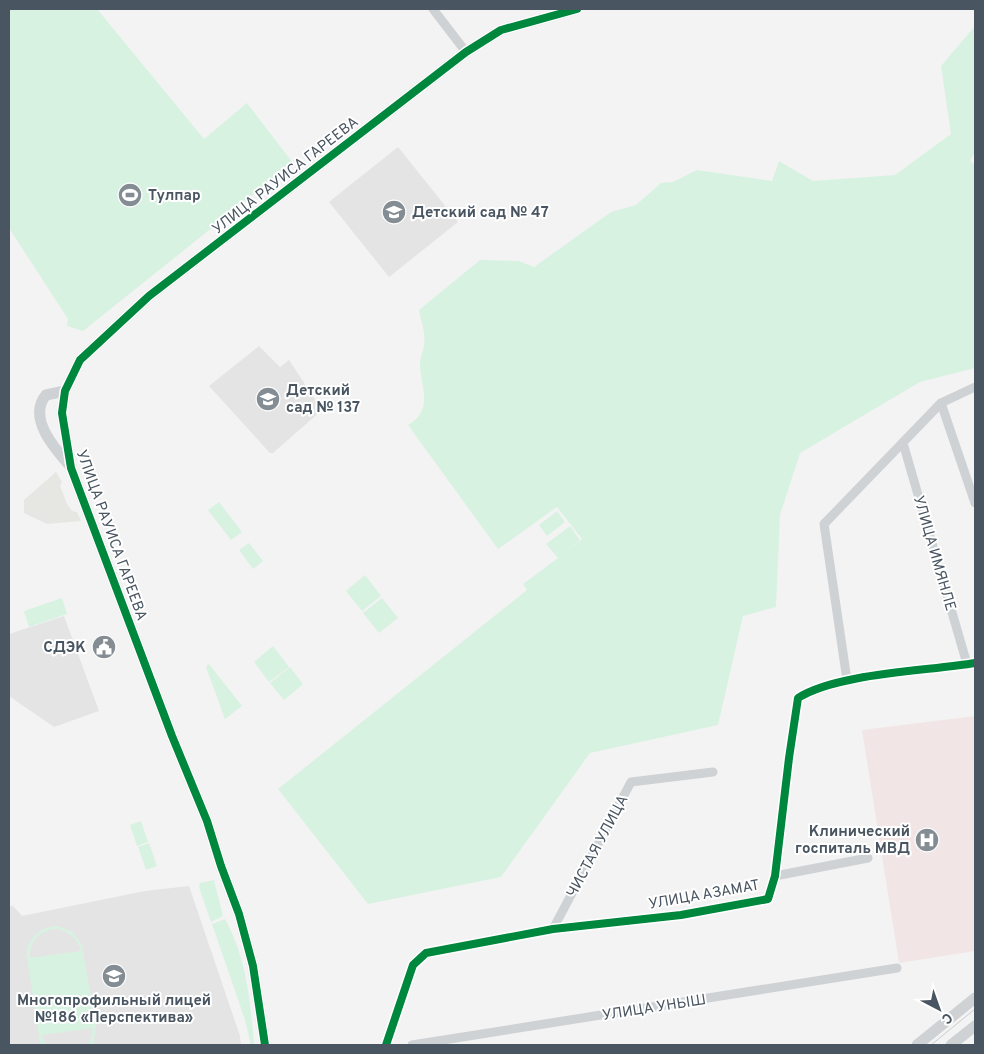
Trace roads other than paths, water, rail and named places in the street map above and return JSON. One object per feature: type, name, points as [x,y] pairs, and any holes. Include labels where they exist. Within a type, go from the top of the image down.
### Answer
[{"type":"street","points":[[433,9],[466,52]]},
{"type":"street","name":"УЛИЦА РАУИСА ГАРЕЕВА","points":[[265,1045],[254,966],[239,914],[207,821],[172,736],[71,468],[62,414],[65,391],[80,360],[149,296],[299,183],[466,52],[501,30],[577,9]]},
{"type":"street","points":[[847,680],[824,524],[941,403],[975,387]]},
{"type":"street","points":[[65,391],[46,395],[41,401],[40,411],[44,431],[71,468]]},
{"type":"street","points":[[941,403],[975,503]]},
{"type":"street","name":"УЛИЦА ИМЯНЛЕ","points":[[903,443],[971,664]]},
{"type":"street","name":"УЛИЦА АЗАМАТ","points":[[386,1045],[413,965],[426,953],[553,930],[681,915],[768,899],[775,876],[798,698],[807,692],[847,680],[971,664]]},
{"type":"street","name":"ЧИСТАЯ УЛИЦА","points":[[553,930],[631,782],[713,772]]},
{"type":"street","points":[[775,876],[868,858]]},
{"type":"street","name":"УЛИЦА УНЫШ","points":[[412,1045],[897,968]]},
{"type":"street","points":[[917,1045],[975,998]]},
{"type":"street","points":[[951,1045],[975,1026]]},
{"type":"tram line","points":[[931,1045],[975,1009]]},
{"type":"place","name":"Тулпар","points":[[130,195]]},
{"type":"place","name":"Детский сад № 47","points":[[394,212]]},
{"type":"place","name":"Детский сад № 137","points":[[268,399]]},
{"type":"place","name":"СДЭК","points":[[104,647]]},
{"type":"place","name":"Клинический госпиталь МВД","points":[[927,840]]},
{"type":"place","name":"Многопрофильный лицей №186 «Перспектива»","points":[[114,976]]}]
